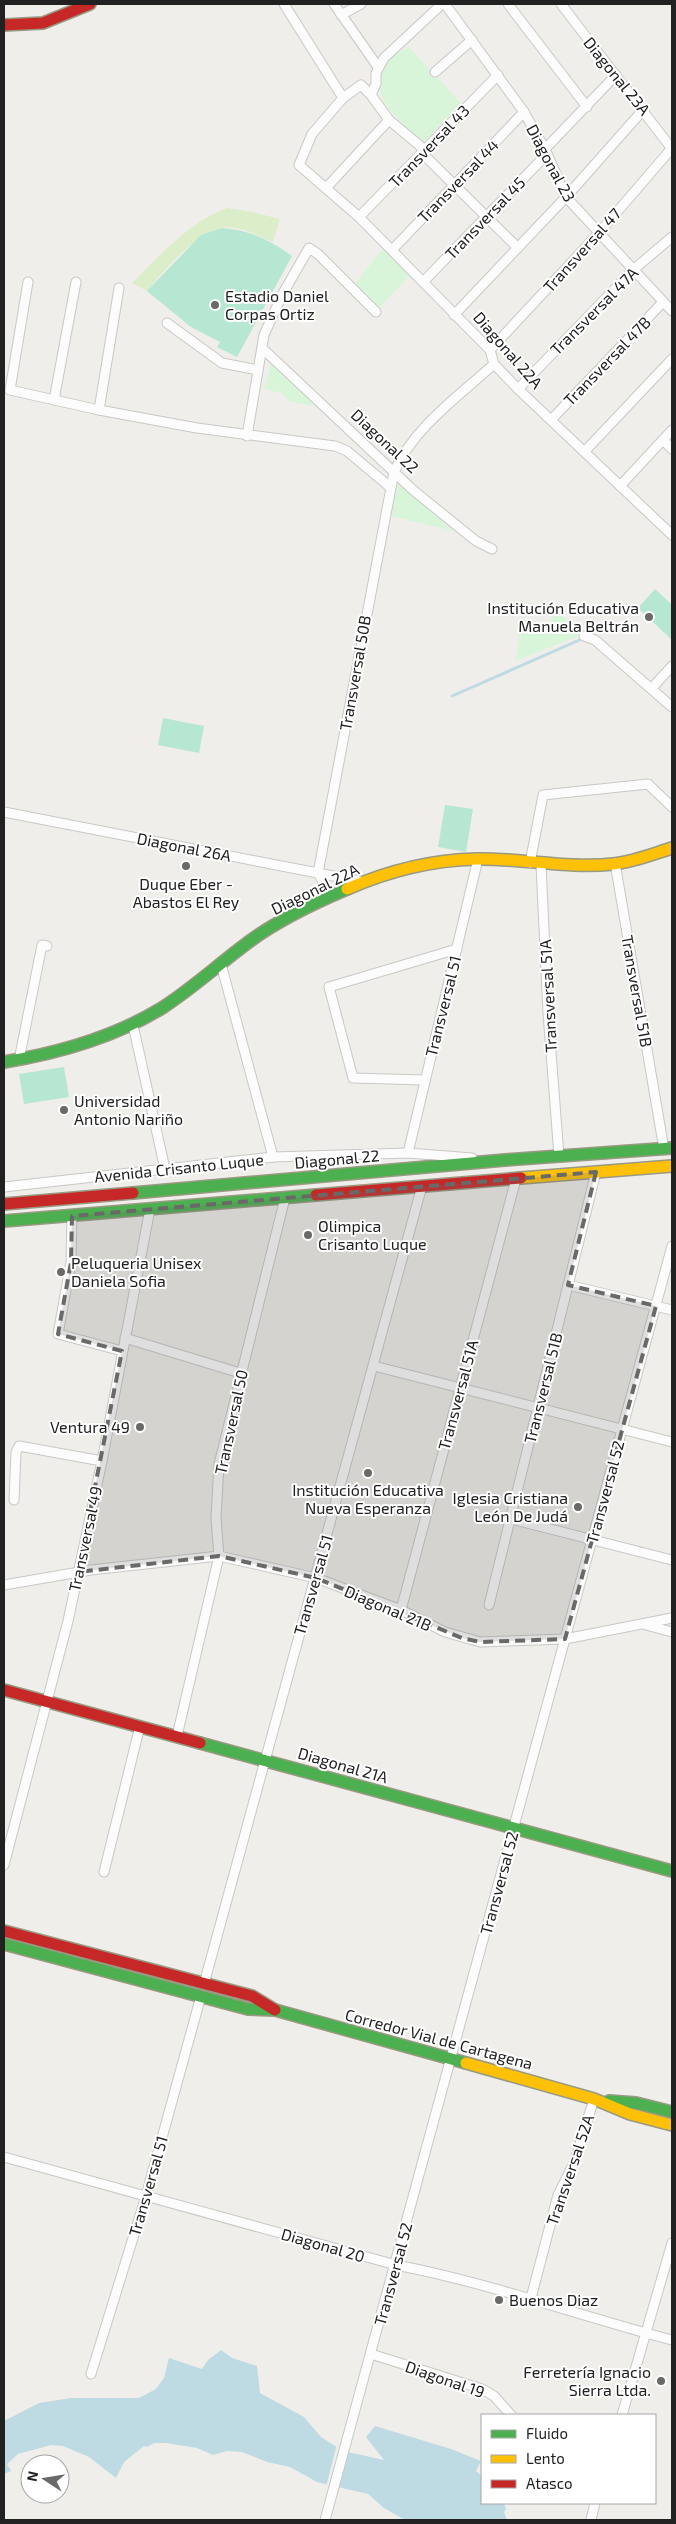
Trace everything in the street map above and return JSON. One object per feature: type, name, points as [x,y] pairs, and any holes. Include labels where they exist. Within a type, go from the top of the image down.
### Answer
[{"type":"main road","points":[[4,25],[43,23],[90,4]]},
{"type":"main road","name":"Diagonal 22A","points":[[4,1062],[78,1047],[133,1024],[174,1001],[252,940],[314,904],[364,882],[424,865],[478,859],[535,864],[615,864],[672,848]]},
{"type":"main road","name":"Diagonal 22","points":[[4,1204],[505,1160],[668,1149]]},
{"type":"main road","points":[[4,1222],[672,1166]]},
{"type":"main road","name":"Diagonal 21A","points":[[4,1690],[264,1759],[409,1802],[672,1872]]},
{"type":"main road","name":"Corredor Vial de Cartagena","points":[[4,1931],[252,1996],[275,2010]]},
{"type":"main road","name":"Corredor Vial de Cartagena","points":[[4,1944],[248,2009],[275,2010],[594,2099],[630,2114],[672,2125]]},
{"type":"main road","name":"Corredor Vial de Cartagena","points":[[594,2099],[636,2103],[672,2112]]},
{"type":"street","points":[[284,4],[343,98],[361,86],[371,94],[389,120],[456,184],[518,248]]},
{"type":"street","points":[[334,4],[378,67]]},
{"type":"street","points":[[341,15],[361,4]]},
{"type":"street","points":[[371,94],[376,84],[378,67],[384,58],[443,4]]},
{"type":"street","name":"Diagonal 23","points":[[443,4],[472,40],[524,112],[546,152],[566,197],[598,234],[669,307]]},
{"type":"street","points":[[508,4],[587,106]]},
{"type":"street","name":"Diagonal 23A","points":[[560,4],[644,109],[672,148]]},
{"type":"street","points":[[435,72],[472,40]]},
{"type":"street","name":"Transversal 43","points":[[359,217],[498,75]]},
{"type":"street","name":"Transversal 45","points":[[423,282],[487,216],[616,75]]},
{"type":"street","name":"Diagonal 22A","points":[[343,98],[312,134],[299,165],[359,217],[490,350],[494,364],[518,389],[672,535]]},
{"type":"street","points":[[454,315],[566,197],[644,109]]},
{"type":"street","name":"Transversal 44","points":[[392,250],[524,112]]},
{"type":"street","points":[[326,188],[389,120]]},
{"type":"street","name":"Transversal 47","points":[[490,350],[598,234],[672,148]]},
{"type":"street","name":"Transversal 47A","points":[[518,389],[633,270],[672,237]]},
{"type":"street","points":[[247,436],[262,348],[271,318],[309,248],[318,254],[376,312]]},
{"type":"street","points":[[28,282],[10,390],[99,410],[247,436],[339,448],[347,451],[390,487]]},
{"type":"street","points":[[54,400],[76,282]]},
{"type":"street","points":[[99,410],[119,288]]},
{"type":"street","name":"Transversal 47B","points":[[551,420],[669,307]]},
{"type":"street","points":[[167,323],[222,363],[258,370]]},
{"type":"street","name":"Diagonal 22","points":[[262,348],[413,490],[476,540],[492,549]]},
{"type":"street","points":[[584,451],[672,359]]},
{"type":"street","points":[[394,472],[410,443],[423,428],[494,364]]},
{"type":"street","points":[[620,486],[672,430]]},
{"type":"street","points":[[663,440],[672,449]]},
{"type":"street","name":"Transversal 50B","points":[[318,874],[394,472]]},
{"type":"street","points":[[584,636],[595,640],[672,707]]},
{"type":"street","points":[[652,688],[672,666]]},
{"type":"street","name":"Transversal 51A","points":[[559,1156],[535,864],[543,795],[648,784],[672,807]]},
{"type":"street","name":"Diagonal 26A","points":[[4,812],[364,882]]},
{"type":"street","name":"Transversal 51","points":[[408,1153],[478,859]]},
{"type":"street","name":"Transversal 51B","points":[[615,864],[668,1149]]},
{"type":"street","points":[[314,904],[323,896],[326,887],[318,874]]},
{"type":"street","points":[[19,1060],[42,946],[47,946]]},
{"type":"street","points":[[425,1080],[353,1078],[329,987],[457,949]]},
{"type":"street","points":[[221,964],[273,1157]]},
{"type":"street","points":[[133,1024],[165,1169]]},
{"type":"street","name":"Avenida Crisanto Luque","points":[[4,1187],[273,1157],[408,1153],[505,1160]]},
{"type":"street","name":"Transversal 51B","points":[[489,1605],[596,1172]]},
{"type":"street","name":"Transversal 51A","points":[[400,1610],[516,1178]]},
{"type":"street","name":"Transversal 51","points":[[204,1984],[422,1186]]},
{"type":"street","name":"Transversal 50","points":[[177,1736],[219,1556],[216,1518],[219,1464],[240,1373],[285,1198]]},
{"type":"street","name":"Transversal 49","points":[[4,1865],[48,1701],[78,1572],[102,1461],[150,1209]]},
{"type":"street","points":[[72,1216],[71,1262],[58,1334],[122,1351]]},
{"type":"street","name":"Transversal 52","points":[[325,2520],[364,2383],[672,1246]]},
{"type":"street","points":[[568,1285],[672,1310]]},
{"type":"street","points":[[125,1338],[240,1373]]},
{"type":"street","points":[[374,1366],[672,1442]]},
{"type":"street","points":[[14,1500],[16,1452],[20,1446],[102,1461]]},
{"type":"street","points":[[511,1519],[672,1560]]},
{"type":"street","name":"Diagonal 21B","points":[[4,1585],[78,1572],[219,1556],[316,1578],[400,1610],[445,1632],[480,1642],[565,1639],[672,1618]]},
{"type":"street","points":[[643,1625],[672,1632]]},
{"type":"street","points":[[104,1872],[140,1726]]},
{"type":"street","name":"Transversal 51","points":[[91,2374],[146,2196],[202,1996]]},
{"type":"street","name":"Transversal 52A","points":[[531,2298],[558,2195],[574,2163],[594,2099]]},
{"type":"street","name":"Diagonal 20","points":[[4,2157],[396,2265],[431,2272],[531,2298],[672,2340]]},
{"type":"street","points":[[622,2414],[648,2333],[672,2243]]},
{"type":"street","name":"Diagonal 19","points":[[371,2354],[482,2389],[494,2396],[510,2414]]},
{"type":"street","points":[[591,2520],[595,2504]]},
{"type":"highlighted area","points":[[596,1172],[568,1285],[656,1306],[565,1639],[480,1642],[462,1638],[316,1578],[219,1556],[78,1572],[122,1351],[58,1334],[71,1262],[72,1216]]},
{"type":"green space","points":[[409,47],[461,103],[423,143],[396,117],[381,95],[378,84],[379,72],[386,61]]},
{"type":"green space","points":[[227,208],[280,219],[273,242],[241,229],[221,228],[200,238],[180,254],[147,291],[132,283],[187,231],[213,214]]},
{"type":"green space","name":"Estadio Daniel Corpas Ortiz","points":[[222,228],[241,231],[259,237],[276,245],[292,256],[237,357],[217,347],[220,342],[191,327],[147,291],[201,235]]},
{"type":"green space","points":[[383,248],[410,275],[380,307],[355,284]]},
{"type":"green space","points":[[271,363],[312,402],[311,406],[289,401],[282,393],[264,389]]},
{"type":"green space","points":[[398,484],[454,531],[391,516]]},
{"type":"green space","points":[[655,589],[672,605],[672,640],[638,608]]},
{"type":"green space","points":[[554,608],[582,635],[515,661],[522,619],[550,625]]},
{"type":"green space","points":[[163,718],[204,726],[199,753],[158,745]]},
{"type":"green space","points":[[445,805],[473,809],[466,852],[438,847]]},
{"type":"green space","points":[[64,1067],[69,1097],[24,1104],[19,1074]]},
{"type":"water","points":[[221,2350],[232,2358],[257,2366],[260,2393],[304,2417],[321,2437],[343,2451],[384,2460],[366,2437],[375,2426],[451,2449],[481,2461],[476,2471],[481,2475],[481,2504],[504,2504],[506,2509],[504,2512],[507,2520],[405,2520],[384,2508],[368,2494],[317,2482],[290,2467],[267,2462],[242,2452],[227,2451],[213,2455],[197,2448],[166,2443],[154,2443],[147,2447],[144,2446],[124,2462],[116,2478],[89,2457],[63,2446],[51,2445],[18,2454],[7,2464],[11,2471],[4,2474],[4,2421],[39,2403],[71,2398],[139,2398],[156,2389],[164,2378],[169,2358],[202,2369],[208,2360]]},
{"type":"pier","points":[[337,2444],[349,2450],[338,2490],[326,2487]]},
{"type":"waterway","points":[[452,696],[584,638]]},
{"type":"traffic: fast","points":[[4,1062],[45,1054],[85,1043],[143,1019],[196,984],[261,933],[297,912],[347,889]]},
{"type":"traffic: fast","points":[[133,1193],[505,1160],[672,1148]]},
{"type":"traffic: fast","points":[[4,1221],[316,1195]]},
{"type":"traffic: fast","points":[[200,1743],[672,1871]]},
{"type":"traffic: fast","points":[[4,1944],[248,2009],[275,2010],[466,2063]]},
{"type":"traffic: fast","points":[[609,2101],[636,2103],[672,2112]]},
{"type":"traffic: slow","points":[[347,889],[378,877],[427,864],[476,859],[579,865],[613,864],[643,858],[672,848]]},
{"type":"traffic: slow","points":[[521,1178],[672,1166]]},
{"type":"traffic: slow","points":[[466,2063],[594,2099],[630,2114],[672,2125]]},
{"type":"traffic: jam","points":[[4,25],[43,23],[90,4]]},
{"type":"traffic: jam","points":[[316,1195],[521,1178]]},
{"type":"traffic: jam","points":[[4,1204],[133,1193]]},
{"type":"traffic: jam","points":[[4,1690],[200,1743]]},
{"type":"traffic: jam","points":[[4,1931],[252,1996],[275,2010]]},
{"type":"place","name":"Estadio Daniel Corpas Ortiz","points":[[215,305]]},
{"type":"place","name":"Institución Educativa Manuela Beltrán","points":[[649,617]]},
{"type":"place","name":"Duque Eber - Abastos El Rey","points":[[186,866]]},
{"type":"place","name":"Universidad Antonio Nariño","points":[[64,1110]]},
{"type":"place","name":"Olimpica Crisanto Luque","points":[[308,1235]]},
{"type":"place","name":"Peluqueria Unisex Daniela Sofia","points":[[61,1272]]},
{"type":"place","name":"Ventura 49","points":[[140,1427]]},
{"type":"place","name":"Institución Educativa Nueva Esperanza","points":[[368,1473]]},
{"type":"place","name":"Iglesia Cristiana León De Judá","points":[[578,1507]]},
{"type":"place","name":"Buenos Diaz","points":[[499,2300]]},
{"type":"place","name":"Ferretería Ignacio Sierra Ltda.","points":[[661,2381]]}]
